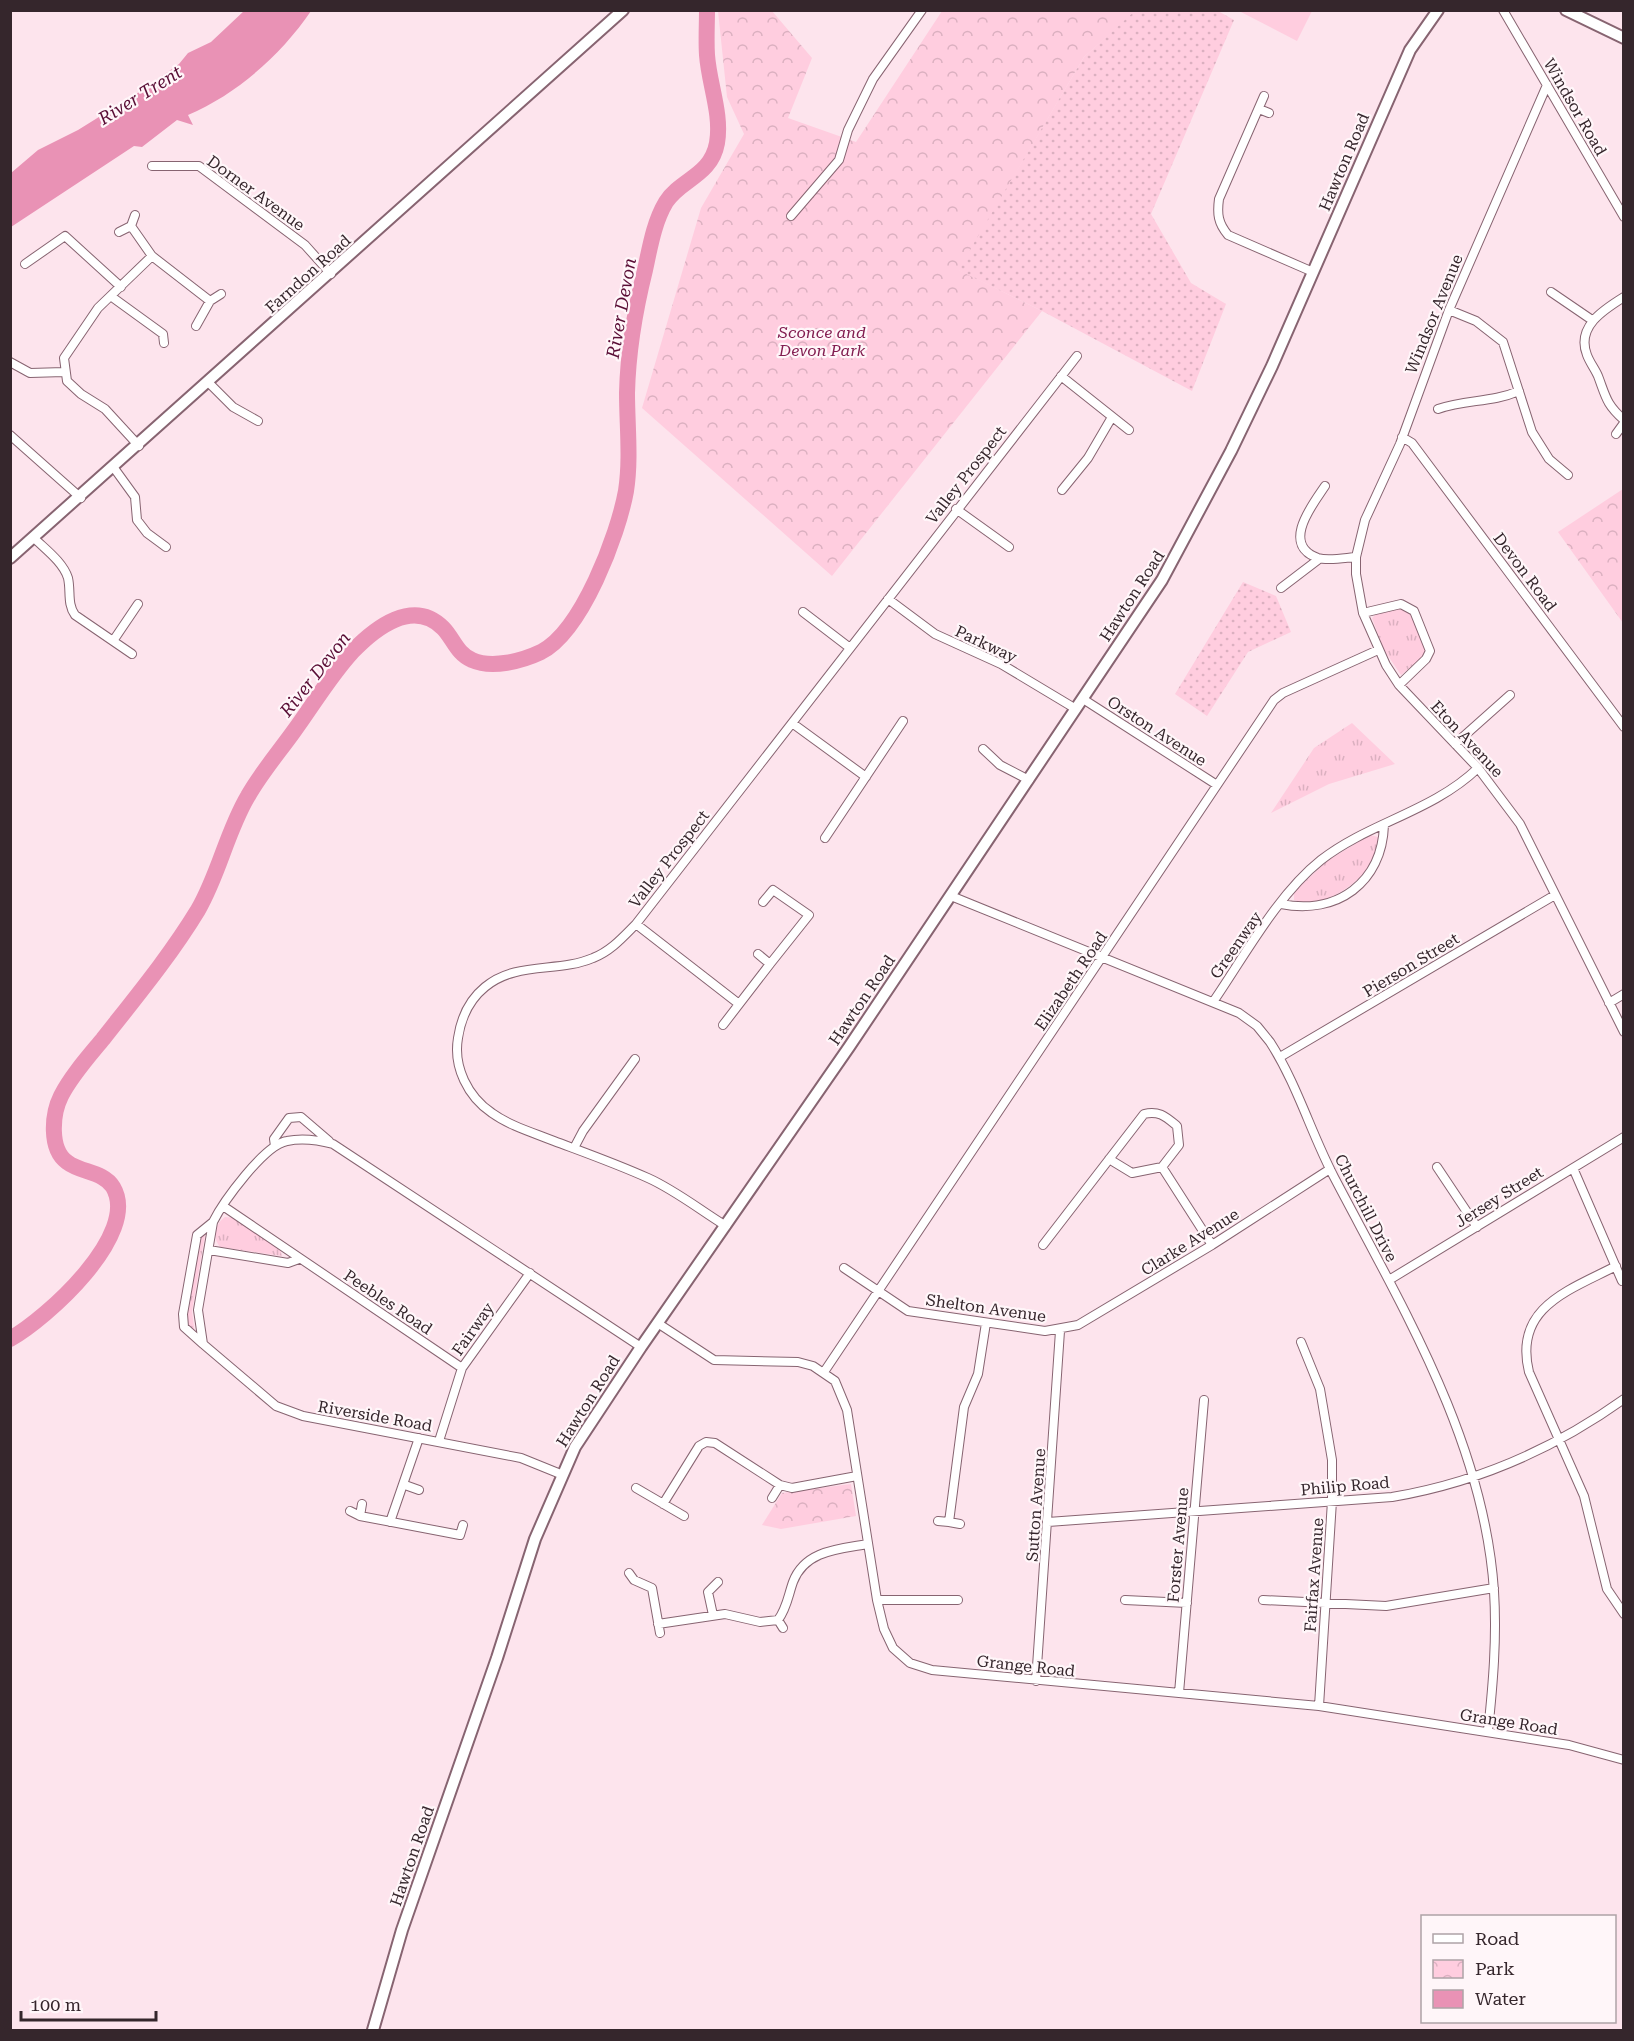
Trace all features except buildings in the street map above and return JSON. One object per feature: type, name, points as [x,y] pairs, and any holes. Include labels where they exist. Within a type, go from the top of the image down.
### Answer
[{"type":"street","points":[[791,216],[839,160],[848,130],[873,79],[922,10]]},
{"type":"street","name":"Hawton Road","points":[[373,2031],[402,1930],[497,1658],[535,1539],[575,1447],[641,1347],[659,1324],[951,896],[1162,580],[1247,418],[1410,50],[1438,10]]},
{"type":"street","name":"Windsor Road","points":[[1503,10],[1623,217]]},
{"type":"street","points":[[1566,10],[1623,38]]},
{"type":"street","name":"Farndon Road","points":[[10,558],[81,498],[622,11]]},
{"type":"street","name":"Windsor Avenue","points":[[1356,557],[1365,520],[1402,437],[1449,310],[1547,84]]},
{"type":"street","points":[[1264,96],[1219,199],[1217,213],[1220,226],[1240,241],[1313,272]]},
{"type":"street","points":[[1259,109],[1269,113]]},
{"type":"street","name":"Dorner Avenue","points":[[152,166],[198,166],[305,245],[331,274]]},
{"type":"street","points":[[118,232],[131,225],[135,215]]},
{"type":"street","points":[[131,225],[152,256],[210,301]]},
{"type":"street","points":[[25,264],[65,236],[121,287]]},
{"type":"street","points":[[139,446],[105,409],[81,394],[67,381],[64,372],[64,358],[98,308],[152,256]]},
{"type":"street","points":[[1551,292],[1592,320]]},
{"type":"street","points":[[196,326],[210,301],[221,294]]},
{"type":"street","points":[[112,297],[165,334]]},
{"type":"street","points":[[1616,434],[1623,422],[1605,401],[1597,373],[1586,354],[1585,342],[1592,320],[1623,297]]},
{"type":"street","points":[[1449,310],[1476,321],[1503,342],[1538,444],[1558,468],[1568,475]]},
{"type":"street","name":"Valley Prospect","points":[[726,1226],[657,1182],[526,1130],[491,1113],[471,1092],[459,1069],[457,1044],[460,1024],[469,1004],[498,977],[517,971],[565,965],[593,958],[614,946],[636,924],[1077,356]]},
{"type":"street","points":[[10,362],[30,373],[64,372]]},
{"type":"street","points":[[1061,376],[1129,430]]},
{"type":"street","points":[[209,383],[233,407],[258,421]]},
{"type":"street","points":[[1438,409],[1459,402],[1491,401],[1519,391]]},
{"type":"street","points":[[1062,490],[1088,458],[1112,417]]},
{"type":"street","points":[[10,435],[81,498]]},
{"type":"street","name":"Devon Road","points":[[1402,437],[1412,443],[1623,727]]},
{"type":"street","points":[[114,468],[135,496],[137,520],[147,533],[166,547]]},
{"type":"street","points":[[1319,559],[1311,554],[1302,543],[1300,532],[1304,520],[1325,486]]},
{"type":"street","points":[[956,509],[1009,547]]},
{"type":"street","points":[[34,538],[61,565],[68,577],[71,609],[75,615],[132,654]]},
{"type":"street","points":[[1281,588],[1319,559],[1356,557]]},
{"type":"street","name":"Eton Avenue","points":[[1356,557],[1357,591],[1378,651],[1399,685],[1479,768],[1520,824],[1623,1032]]},
{"type":"street","name":"Parkway","points":[[888,598],[935,634],[1001,664],[1076,709]]},
{"type":"street","points":[[113,641],[138,604]]},
{"type":"street","points":[[1364,613],[1401,604],[1414,611],[1430,651],[1426,660],[1399,685]]},
{"type":"street","points":[[803,612],[850,648]]},
{"type":"street","name":"Elizabeth Road","points":[[824,1372],[1274,700],[1283,693],[1378,651]]},
{"type":"street","points":[[1455,744],[1509,695]]},
{"type":"street","name":"Orston Avenue","points":[[1083,699],[1217,785]]},
{"type":"street","points":[[825,838],[903,721]]},
{"type":"street","points":[[792,723],[866,777]]},
{"type":"street","points":[[982,749],[1000,765],[1029,780]]},
{"type":"street","name":"Greenway","points":[[1213,1002],[1281,903],[1322,860],[1360,836],[1445,796],[1479,768]]},
{"type":"street","name":"Greenway","points":[[1281,903],[1312,906],[1326,904],[1351,892],[1366,878],[1379,857],[1384,844],[1384,825]]},
{"type":"street","points":[[723,1024],[808,915],[773,890],[763,902]]},
{"type":"street","name":"Pierson Street","points":[[1280,1057],[1555,895]]},
{"type":"street","name":"Churchill Drive","points":[[951,896],[1239,1013],[1257,1026],[1280,1057],[1330,1169],[1389,1280],[1438,1380],[1473,1477],[1485,1525],[1494,1588],[1495,1639],[1488,1731]]},
{"type":"street","points":[[636,924],[739,1004]]},
{"type":"street","points":[[758,954],[771,964]]},
{"type":"street","points":[[1609,1003],[1623,994]]},
{"type":"street","points":[[574,1148],[583,1131],[635,1059]]},
{"type":"street","points":[[1043,1245],[1109,1159],[1144,1114],[1160,1113],[1177,1126],[1180,1136],[1179,1145],[1162,1167],[1132,1173],[1109,1159]]},
{"type":"street","name":"Riverside Road","points":[[275,1146],[274,1138],[289,1118],[301,1117],[333,1144],[641,1347]]},
{"type":"street","name":"Jersey Street","points":[[1389,1280],[1623,1137]]},
{"type":"street","name":"Riverside Road","points":[[333,1144],[317,1140],[286,1141],[275,1146],[253,1167],[213,1222],[197,1235],[183,1314],[184,1327],[282,1411],[521,1458],[563,1475]]},
{"type":"street","points":[[1162,1167],[1212,1245]]},
{"type":"street","points":[[1437,1167],[1477,1227]]},
{"type":"street","points":[[1573,1168],[1622,1281]]},
{"type":"street","name":"Clarke Avenue","points":[[1060,1331],[1078,1325],[1212,1245],[1330,1169]]},
{"type":"street","name":"Peebles Road","points":[[223,1206],[462,1368]]},
{"type":"street","name":"Riverside Road","points":[[203,1344],[198,1310],[213,1222]]},
{"type":"street","points":[[209,1250],[288,1263],[299,1259]]},
{"type":"street","points":[[1616,1266],[1551,1300],[1540,1310],[1529,1333],[1526,1352],[1529,1372],[1589,1512],[1607,1589],[1623,1614]]},
{"type":"street","name":"Shelton Avenue","points":[[844,1268],[908,1311],[1045,1331],[1060,1331]]},
{"type":"street","name":"Fairway","points":[[439,1441],[462,1368],[530,1273]]},
{"type":"street","points":[[949,1522],[964,1407],[978,1374],[986,1323]]},
{"type":"street","points":[[659,1324],[714,1360],[798,1362],[824,1372]]},
{"type":"street","name":"Sutton Avenue","points":[[1036,1681],[1060,1331]]},
{"type":"street","name":"Fairfax Avenue","points":[[1301,1342],[1320,1389],[1332,1460],[1332,1501],[1319,1706]]},
{"type":"street","name":"Grange Road","points":[[824,1372],[835,1382],[844,1402],[877,1600],[884,1629],[893,1648],[910,1663],[932,1670],[1036,1681],[1319,1706],[1569,1745],[1623,1760]]},
{"type":"street","name":"Philip Road","points":[[1048,1522],[1392,1497],[1432,1490],[1518,1460],[1558,1439],[1623,1399]]},
{"type":"street","name":"Forster Avenue","points":[[1179,1693],[1204,1400]]},
{"type":"street","points":[[390,1522],[405,1485],[419,1438]]},
{"type":"street","points":[[663,1504],[699,1446],[706,1442],[715,1443],[780,1485],[792,1488],[856,1476]]},
{"type":"street","points":[[405,1485],[419,1490]]},
{"type":"street","points":[[772,1498],[780,1485]]},
{"type":"street","points":[[636,1488],[684,1516]]},
{"type":"street","points":[[360,1516],[362,1504]]},
{"type":"street","points":[[350,1511],[360,1516],[460,1535],[463,1525]]},
{"type":"street","points":[[938,1521],[960,1524]]},
{"type":"street","points":[[658,1624],[725,1614],[760,1622],[778,1620],[787,1608],[794,1579],[808,1561],[825,1551],[868,1544]]},
{"type":"street","points":[[630,1580],[652,1587],[660,1634]]},
{"type":"street","points":[[705,1581],[713,1616]]},
{"type":"street","points":[[708,1592],[718,1582]]},
{"type":"street","points":[[1263,1600],[1325,1605],[1386,1606],[1494,1588]]},
{"type":"street","points":[[1129,1597],[1187,1603]]},
{"type":"street","points":[[877,1600],[958,1600]]},
{"type":"street","points":[[778,1620],[783,1628]]},
{"type":"green space","points":[[1136,10],[1218,11],[1234,20],[1151,214],[1191,283],[1226,304],[1192,391],[1042,311],[958,270],[1084,57]]},
{"type":"green space","name":"Sconce and Devon Park","points":[[718,11],[772,11],[812,58],[788,118],[856,142],[942,11],[1136,11],[1084,57],[959,270],[1042,311],[832,576],[642,408],[701,208],[744,134],[727,97]]},
{"type":"green space","points":[[1239,11],[1312,11],[1297,41]]},
{"type":"green space","points":[[1623,489],[1623,623],[1558,532]]},
{"type":"green space","points":[[1243,582],[1276,596],[1291,632],[1248,652],[1207,716],[1175,694]]},
{"type":"green space","points":[[1404,607],[1411,614],[1427,646],[1425,655],[1401,675],[1384,650],[1372,618],[1377,613]]},
{"type":"green space","points":[[1352,723],[1395,764],[1329,784],[1271,813],[1314,748]]},
{"type":"green space","points":[[1370,835],[1378,837],[1377,850],[1362,875],[1350,886],[1336,895],[1321,900],[1307,902],[1294,900],[1294,892],[1327,861]]},
{"type":"green space","points":[[225,1217],[235,1218],[280,1249],[282,1256],[220,1247],[216,1239],[216,1231],[219,1223]]},
{"type":"green space","points":[[206,1229],[192,1311],[195,1335],[187,1325],[185,1317],[199,1237]]},
{"type":"green space","points":[[851,1484],[856,1516],[781,1529],[762,1525],[782,1493]]},
{"type":"water","name":"River Trent","points":[[245,10],[311,11],[286,43],[257,72],[224,96],[188,115],[193,125],[177,120],[142,147],[134,146],[11,227],[11,173],[38,150],[78,130],[144,89],[179,64],[188,53],[211,42]]},
{"type":"waterway","name":"River Devon","points":[[10,1339],[26,1329],[66,1295],[86,1273],[114,1228],[118,1206],[113,1187],[104,1178],[67,1162],[57,1149],[54,1121],[61,1096],[75,1074],[176,944],[198,910],[212,882],[234,824],[248,796],[336,671],[372,634],[383,626],[407,616],[431,619],[443,628],[459,650],[472,660],[489,664],[516,661],[541,652],[556,641],[584,603],[606,556],[626,491],[630,346],[653,235],[666,202],[672,194],[709,163],[717,143],[717,110],[707,55],[707,10]]}]
